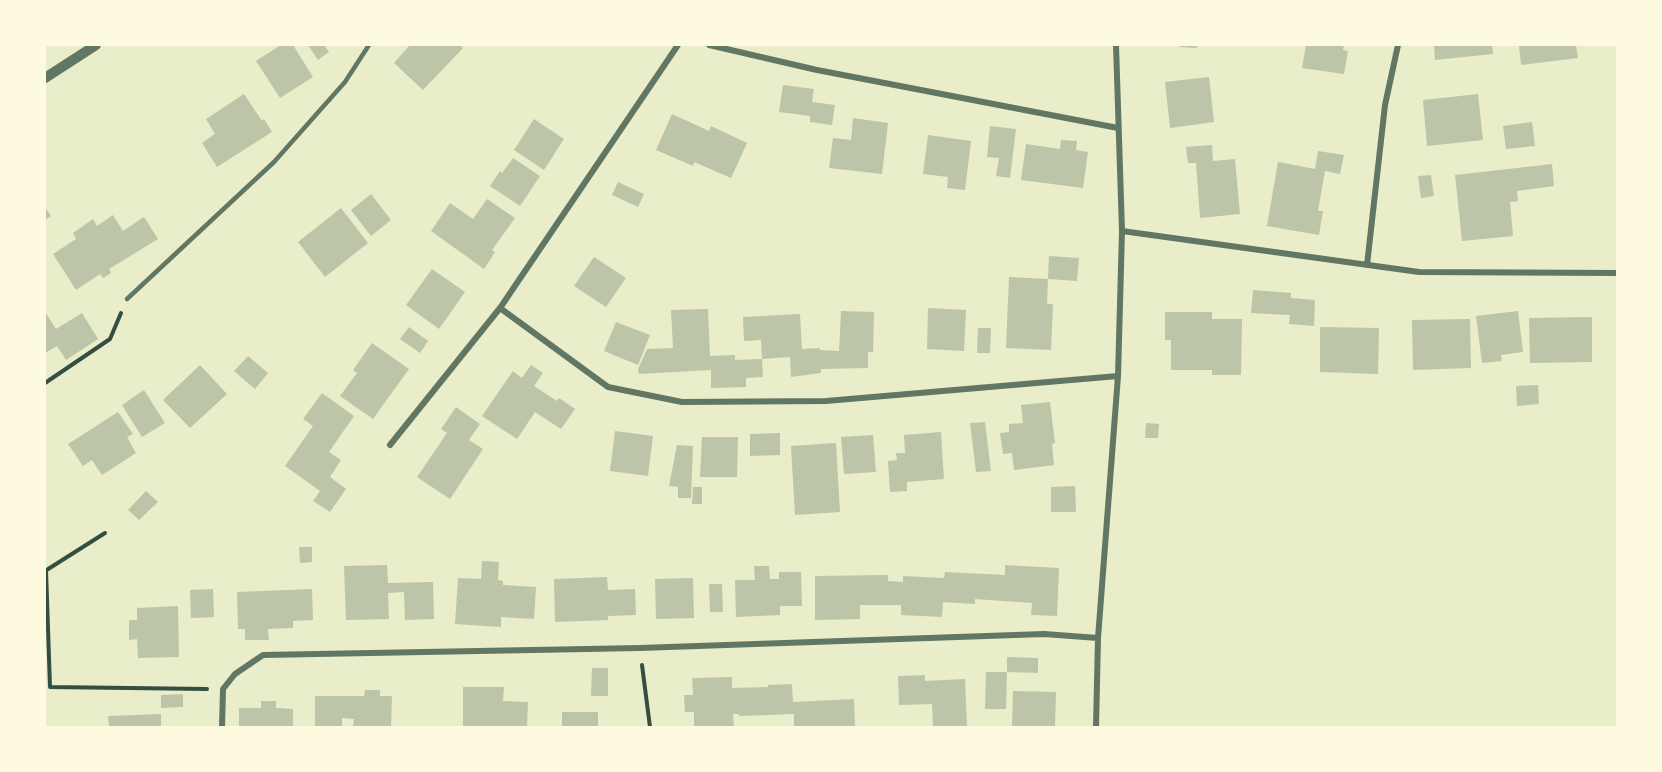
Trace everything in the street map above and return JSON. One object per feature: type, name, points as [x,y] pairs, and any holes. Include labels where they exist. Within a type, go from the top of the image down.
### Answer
[{"type":"street","points":[[45,78],[96,45]]},
{"type":"street","points":[[390,445],[500,308],[678,45]]},
{"type":"street","points":[[709,45],[817,70],[1118,128]]},
{"type":"street","points":[[1096,727],[1098,638],[1118,376],[1122,231],[1116,45]]},
{"type":"street","points":[[1367,265],[1385,105],[1398,45]]},
{"type":"street","points":[[1122,231],[1419,272],[1617,273]]},
{"type":"street","points":[[500,308],[608,387],[682,402],[825,401],[1118,376]]},
{"type":"street","points":[[222,727],[223,689],[236,674],[263,655],[640,648],[1044,634],[1098,638]]},
{"type":"lane","points":[[127,299],[274,162],[345,82],[369,45]]},
{"type":"path","points":[[45,383],[110,339],[127,299]]},
{"type":"path","points":[[105,533],[46,571],[50,687],[223,689]]},
{"type":"path","points":[[640,648],[650,727]]},
{"type":"building","points":[[281,45],[293,45],[313,77],[280,98],[256,61]]},
{"type":"building","points":[[308,45],[324,45],[329,52],[318,60]]},
{"type":"building","points":[[410,45],[460,45],[463,48],[423,90],[394,63]]},
{"type":"building","points":[[1180,45],[1197,45],[1197,48],[1180,47]]},
{"type":"building","points":[[1306,45],[1344,45],[1343,50],[1348,51],[1344,74],[1302,68]]},
{"type":"building","points":[[1434,45],[1492,45],[1493,54],[1435,60]]},
{"type":"building","points":[[1519,45],[1576,45],[1578,58],[1521,65]]},
{"type":"building","points":[[1209,77],[1214,122],[1170,128],[1165,82]]},
{"type":"building","points":[[783,85],[814,89],[812,102],[835,105],[832,125],[810,122],[810,116],[779,112]]},
{"type":"building","points":[[244,94],[272,132],[217,167],[202,143],[215,134],[206,119]]},
{"type":"building","points":[[1478,94],[1483,140],[1427,146],[1423,100]]},
{"type":"building","points":[[672,114],[709,131],[711,126],[747,143],[731,178],[694,162],[693,166],[656,150]]},
{"type":"building","points":[[853,118],[888,123],[882,174],[829,168],[833,138],[851,140]]},
{"type":"building","points":[[534,119],[564,139],[544,170],[514,150]]},
{"type":"building","points":[[1532,122],[1535,146],[1506,149],[1503,126]]},
{"type":"building","points":[[990,126],[1016,129],[1010,178],[996,176],[999,158],[987,157]]},
{"type":"building","points":[[928,135],[971,141],[965,190],[947,188],[948,177],[923,174]]},
{"type":"building","points":[[1061,140],[1077,141],[1076,150],[1088,152],[1083,188],[1021,180],[1026,144],[1060,149]]},
{"type":"building","points":[[1212,145],[1213,161],[1235,159],[1240,214],[1200,218],[1196,163],[1188,163],[1186,147]]},
{"type":"building","points":[[1318,151],[1344,155],[1340,174],[1325,171],[1318,211],[1323,211],[1319,235],[1267,226],[1278,162],[1315,169]]},
{"type":"building","points":[[513,158],[540,176],[520,206],[490,186]]},
{"type":"building","points":[[1552,164],[1554,186],[1517,191],[1518,201],[1510,202],[1513,236],[1462,241],[1455,175]]},
{"type":"building","points":[[1431,175],[1434,196],[1421,198],[1418,176]]},
{"type":"building","points":[[618,182],[644,194],[638,207],[612,195]]},
{"type":"building","points":[[371,194],[391,220],[371,236],[351,210]]},
{"type":"building","points":[[487,199],[515,218],[492,250],[495,252],[484,269],[431,231],[450,203],[473,219]]},
{"type":"building","points":[[45,207],[51,216],[45,220]]},
{"type":"building","points":[[341,208],[368,243],[325,277],[298,242]]},
{"type":"building","points":[[113,215],[123,231],[144,217],[158,239],[109,269],[111,273],[103,278],[100,274],[76,290],[53,254],[76,239],[73,233],[93,219],[97,226]]},
{"type":"building","points":[[1049,256],[1079,258],[1077,281],[1048,279]]},
{"type":"building","points":[[594,257],[626,278],[606,307],[574,286]]},
{"type":"building","points":[[432,269],[465,292],[439,329],[406,305]]},
{"type":"building","points":[[1009,277],[1048,279],[1047,304],[1053,304],[1051,350],[1006,348]]},
{"type":"building","points":[[1253,290],[1291,293],[1291,298],[1315,300],[1314,326],[1289,324],[1290,315],[1251,313]]},
{"type":"building","points":[[928,308],[966,310],[964,351],[927,349]]},
{"type":"building","points":[[708,309],[710,356],[735,355],[735,360],[762,359],[763,377],[746,378],[746,387],[711,388],[711,370],[639,374],[638,369],[647,349],[673,348],[671,310]]},
{"type":"building","points":[[841,311],[874,312],[873,352],[868,352],[868,368],[821,369],[821,373],[791,377],[790,357],[762,359],[761,340],[744,341],[743,317],[800,314],[802,349],[820,348],[820,350],[839,351]]},
{"type":"building","points":[[1518,311],[1523,352],[1501,355],[1502,361],[1482,363],[1476,316]]},
{"type":"building","points":[[45,312],[56,329],[82,313],[98,339],[66,360],[57,346],[45,353]]},
{"type":"building","points":[[1165,312],[1212,312],[1212,319],[1242,319],[1241,375],[1212,375],[1212,370],[1171,370],[1171,340],[1165,340]]},
{"type":"building","points":[[1592,317],[1592,362],[1530,363],[1529,318]]},
{"type":"building","points":[[1470,319],[1471,368],[1413,370],[1412,320]]},
{"type":"building","points":[[616,322],[650,335],[638,365],[604,351]]},
{"type":"building","points":[[409,327],[428,341],[420,353],[400,339]]},
{"type":"building","points":[[1320,327],[1379,328],[1378,374],[1320,372]]},
{"type":"building","points":[[978,328],[991,328],[990,353],[977,353]]},
{"type":"building","points":[[372,343],[409,369],[373,419],[340,396],[357,373],[353,370]]},
{"type":"building","points":[[248,356],[268,373],[255,389],[234,371]]},
{"type":"building","points":[[200,365],[227,394],[190,428],[163,400]]},
{"type":"building","points":[[531,365],[543,373],[534,386],[557,401],[559,398],[575,409],[561,429],[535,412],[517,439],[482,416],[513,371],[522,378]]},
{"type":"building","points":[[1538,385],[1539,404],[1517,406],[1516,386]]},
{"type":"building","points":[[144,390],[165,423],[142,437],[122,405]]},
{"type":"building","points":[[322,393],[354,416],[329,452],[341,460],[330,477],[346,489],[330,512],[313,501],[320,491],[285,466],[313,426],[303,419]]},
{"type":"building","points":[[1050,402],[1055,443],[1052,444],[1054,465],[1014,470],[1012,453],[1003,454],[1000,433],[1009,432],[1009,424],[1023,423],[1021,405]]},
{"type":"building","points":[[456,407],[480,424],[469,440],[483,449],[450,499],[417,477],[447,433],[441,429]]},
{"type":"building","points":[[118,412],[133,434],[127,437],[136,453],[102,475],[92,460],[83,466],[68,444]]},
{"type":"building","points":[[985,422],[991,471],[976,472],[970,423]]},
{"type":"building","points":[[1146,423],[1159,424],[1158,438],[1145,438]]},
{"type":"building","points":[[615,431],[653,436],[648,476],[610,471]]},
{"type":"building","points":[[941,432],[944,479],[907,482],[907,491],[890,492],[888,461],[897,460],[896,453],[905,453],[904,435]]},
{"type":"building","points":[[780,433],[780,455],[750,456],[750,434]]},
{"type":"building","points":[[873,435],[876,472],[844,474],[841,437]]},
{"type":"building","points":[[702,437],[738,437],[737,477],[700,477]]},
{"type":"building","points":[[836,443],[840,512],[795,515],[791,446]]},
{"type":"building","points":[[677,445],[693,446],[691,498],[678,498],[678,487],[669,486]]},
{"type":"building","points":[[1075,486],[1076,512],[1051,512],[1051,487]]},
{"type":"building","points":[[693,487],[702,487],[702,504],[692,504]]},
{"type":"building","points":[[146,491],[158,502],[139,520],[128,510]]},
{"type":"building","points":[[299,547],[312,547],[312,562],[300,563]]},
{"type":"building","points":[[482,561],[499,562],[498,580],[503,581],[503,585],[536,587],[534,619],[501,617],[501,627],[455,624],[458,578],[481,579]]},
{"type":"building","points":[[387,565],[388,583],[433,582],[434,619],[405,620],[404,592],[388,593],[389,619],[346,620],[344,566]]},
{"type":"building","points":[[1005,565],[1059,568],[1057,616],[1031,615],[1032,603],[975,599],[975,604],[943,602],[942,617],[901,615],[901,605],[860,605],[860,619],[815,620],[815,576],[888,575],[888,581],[903,582],[903,576],[944,578],[945,572],[1005,575]]},
{"type":"building","points":[[754,566],[769,566],[770,579],[779,579],[779,572],[801,572],[802,606],[780,606],[780,615],[736,617],[735,580],[755,580]]},
{"type":"building","points":[[607,577],[608,590],[635,589],[636,615],[608,616],[608,620],[555,622],[554,579]]},
{"type":"building","points":[[693,578],[694,618],[656,619],[655,579]]},
{"type":"building","points":[[709,584],[722,584],[723,612],[710,612]]},
{"type":"building","points":[[213,589],[214,617],[191,618],[190,590]]},
{"type":"building","points":[[312,589],[313,620],[293,621],[293,628],[268,629],[269,640],[245,640],[245,629],[238,629],[237,592]]},
{"type":"building","points":[[178,606],[179,657],[138,658],[137,639],[129,640],[129,620],[137,620],[137,608]]},
{"type":"building","points":[[1007,657],[1038,658],[1038,673],[1007,672]]},
{"type":"building","points":[[592,668],[608,668],[608,696],[591,696]]},
{"type":"building","points":[[986,672],[1007,672],[1006,709],[985,709]]},
{"type":"building","points":[[925,675],[925,681],[965,679],[967,727],[933,727],[932,704],[899,705],[898,676]]},
{"type":"building","points":[[732,677],[732,688],[792,684],[793,702],[854,699],[855,727],[794,727],[794,714],[739,716],[739,714],[733,714],[734,727],[694,727],[694,712],[685,712],[684,695],[693,695],[692,678]]},
{"type":"building","points":[[463,687],[504,687],[503,701],[528,702],[527,727],[463,727]]},
{"type":"building","points":[[365,690],[380,690],[380,696],[392,696],[391,727],[353,727],[354,719],[342,718],[342,727],[315,727],[315,696],[364,696]]},
{"type":"building","points":[[1013,691],[1056,692],[1055,727],[1012,727]]},
{"type":"building","points":[[183,694],[183,707],[161,708],[161,695]]},
{"type":"building","points":[[261,701],[276,701],[276,708],[293,709],[293,727],[239,727],[239,708],[261,708]]},
{"type":"building","points":[[562,712],[598,712],[598,727],[562,727]]},
{"type":"building","points":[[161,714],[161,727],[109,727],[108,716]]}]
